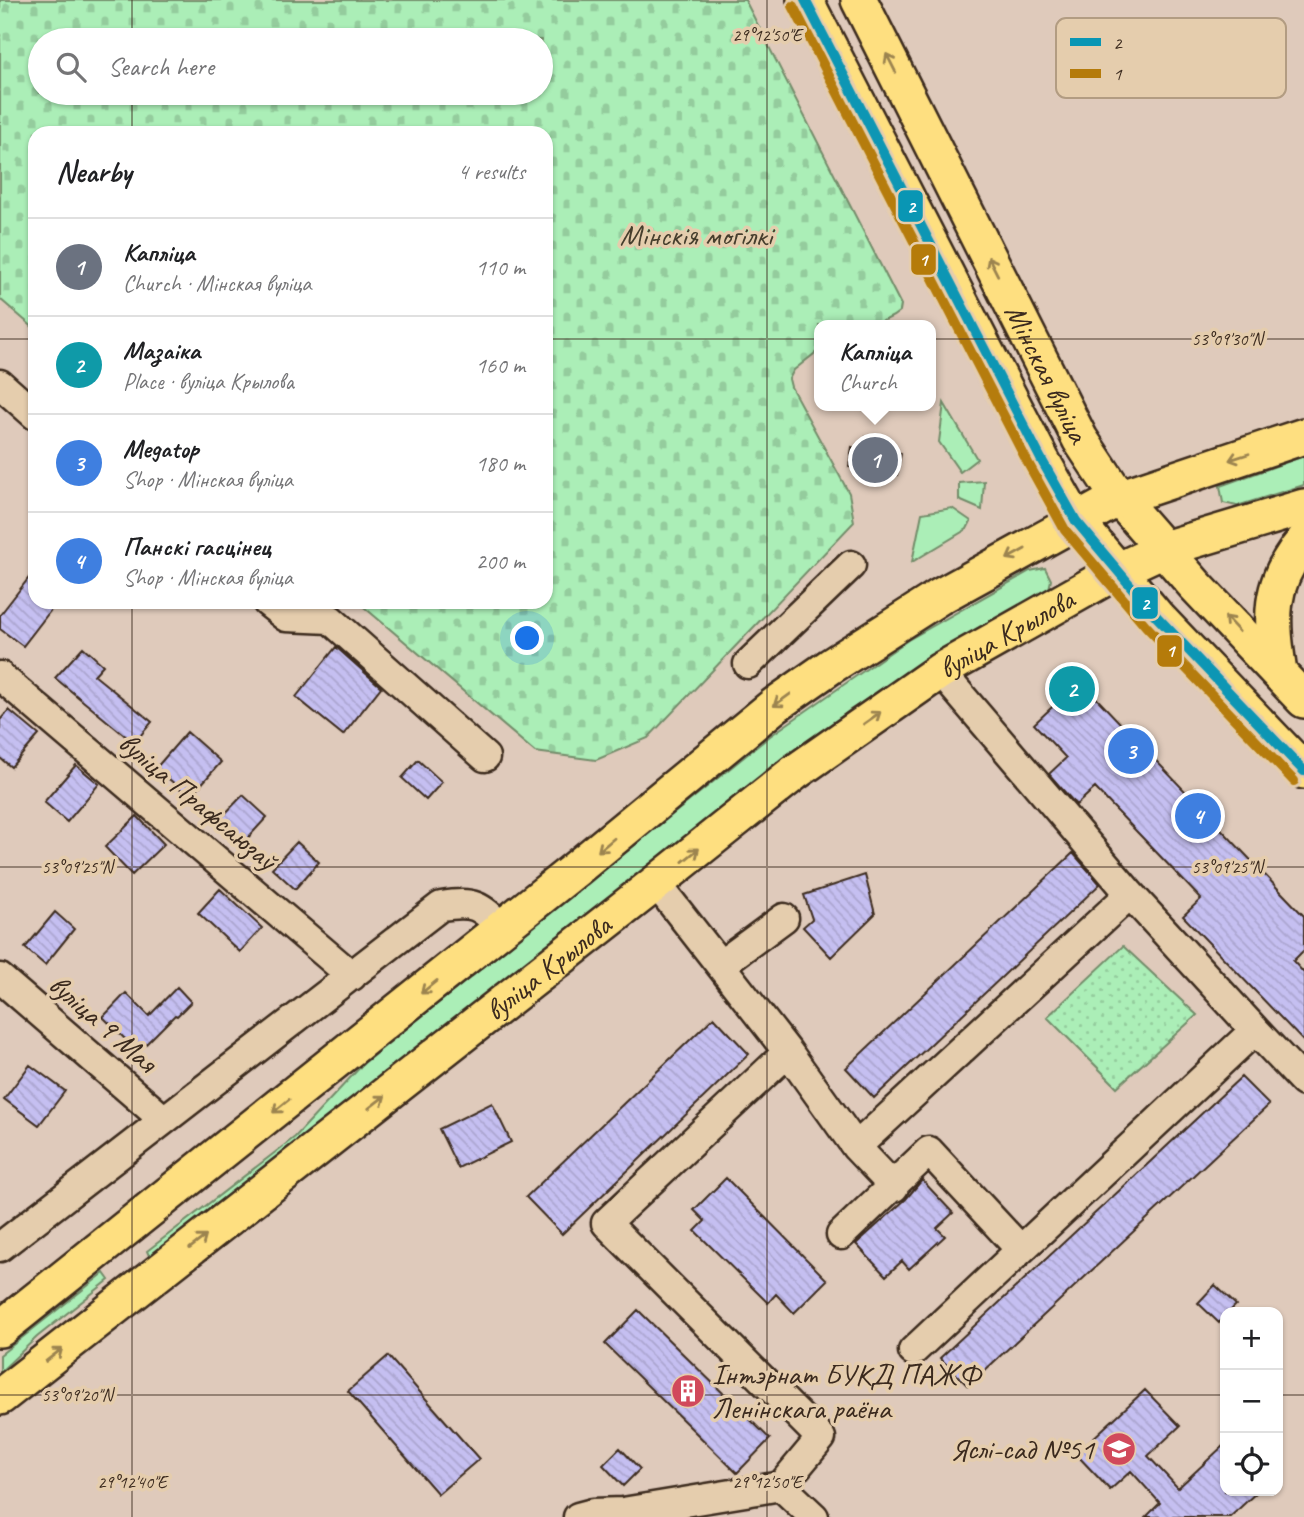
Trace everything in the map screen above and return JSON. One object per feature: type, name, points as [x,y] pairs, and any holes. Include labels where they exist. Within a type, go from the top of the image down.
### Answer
[{"type":"main road","name":"Мінская вуліца","points":[[805,0],[1041,459],[1076,521],[1156,616],[1304,771]]},
{"type":"main road","name":"Мінская вуліца","points":[[859,0],[1080,439],[1119,498],[1304,700]]},
{"type":"main road","name":"вуліца Крылова","points":[[0,1329],[503,928],[775,705],[939,597],[1119,498],[1304,436]]},
{"type":"main road","name":"вуліца Крылова","points":[[0,1397],[794,773],[940,671],[1119,570],[1164,550],[1304,507]]},
{"type":"main road","points":[[1279,673],[1272,605],[1285,567],[1304,541]]},
{"type":"main road","points":[[111,1243],[145,1284]]},
{"type":"street","points":[[0,384],[28,409]]},
{"type":"street","points":[[748,664],[851,565]]},
{"type":"street","points":[[276,609],[286,617],[330,620],[485,757]]},
{"type":"street","points":[[940,671],[1130,894],[1304,1082]]},
{"type":"street","name":"вуліца Прафсаюзаў","points":[[0,676],[352,976]]},
{"type":"street","points":[[656,883],[788,1052],[856,1147],[894,1186]]},
{"type":"street","points":[[856,1147],[1130,894]]},
{"type":"street","points":[[0,1247],[441,906],[459,903],[480,906],[503,928]]},
{"type":"street","points":[[720,965],[784,918]]},
{"type":"street","name":"вуліца 9 Мая","points":[[0,978],[163,1119]]},
{"type":"street","points":[[913,1351],[1255,1030]]},
{"type":"street","points":[[588,1516],[624,1515],[781,1486],[821,1438],[606,1223],[788,1052]]},
{"type":"street","points":[[841,1235],[929,1151],[1020,1249]]},
{"type":"street","points":[[781,1486],[814,1517]]},
{"type":"green space","name":"Мінскія могілкі","points":[[0,0],[745,0],[901,305],[900,311],[884,320],[814,320],[814,354],[794,370],[789,379],[849,493],[854,522],[648,738],[596,760],[535,752],[366,609],[553,609],[553,126],[28,126],[28,323],[0,299]]},
{"type":"green space","points":[[944,403],[977,459],[960,472],[939,442]]},
{"type":"green space","points":[[1304,456],[1304,485],[1237,506],[1223,503],[1220,486]]},
{"type":"green space","points":[[984,481],[982,510],[959,500],[959,483]]},
{"type":"green space","points":[[952,508],[971,521],[967,529],[912,562],[922,513]]},
{"type":"green space","points":[[1045,568],[1051,580],[1049,589],[1039,598],[946,649],[850,710],[150,1258],[147,1251],[295,1137],[364,1063],[770,736],[908,640],[1030,571]]},
{"type":"green space","points":[[1123,946],[1197,1015],[1117,1087],[1047,1017]]},
{"type":"green space","points":[[104,1273],[109,1280],[37,1337],[0,1372],[0,1355]]},
{"type":"building","points":[[866,437],[888,441],[887,451],[901,453],[897,475],[882,473],[880,482],[859,478],[861,469],[849,467],[852,447],[864,450]]},
{"type":"building","points":[[28,579],[28,609],[52,609],[23,646],[0,629],[0,615]]},
{"type":"building","points":[[83,647],[103,665],[94,675],[152,722],[134,743],[55,678]]},
{"type":"building","points":[[336,647],[381,687],[343,735],[296,697]]},
{"type":"building","points":[[1080,681],[1304,916],[1304,950],[1293,961],[1304,973],[1304,1042],[1183,916],[1201,899],[1095,788],[1076,805],[1049,774],[1066,758],[1034,724]]},
{"type":"building","points":[[9,710],[39,735],[11,767],[0,758],[0,720]]},
{"type":"building","points":[[187,732],[221,762],[190,797],[156,768]]},
{"type":"building","points":[[418,760],[442,782],[426,800],[402,778]]},
{"type":"building","points":[[76,765],[99,784],[67,822],[44,802]]},
{"type":"building","points":[[243,795],[267,817],[244,842],[220,819]]},
{"type":"building","points":[[137,816],[164,844],[132,875],[105,847]]},
{"type":"building","points":[[297,842],[319,862],[295,889],[272,868]]},
{"type":"building","points":[[1073,853],[1100,884],[874,1098],[846,1068]]},
{"type":"building","points":[[865,875],[875,914],[831,957],[803,927],[812,919],[804,895]]},
{"type":"building","points":[[220,889],[262,928],[240,952],[198,913]]},
{"type":"building","points":[[55,912],[74,929],[45,965],[25,948]]},
{"type":"building","points":[[177,987],[191,1002],[138,1052],[103,1017],[126,993],[149,1016]]},
{"type":"building","points":[[714,1017],[749,1054],[562,1234],[526,1197]]},
{"type":"building","points":[[30,1065],[65,1091],[39,1125],[4,1099]]},
{"type":"building","points":[[1241,1077],[1269,1105],[968,1386],[940,1358]]},
{"type":"building","points":[[492,1103],[511,1142],[458,1168],[439,1129]]},
{"type":"building","points":[[726,1178],[827,1280],[794,1313],[776,1294],[768,1303],[695,1231],[705,1221],[694,1210]]},
{"type":"building","points":[[922,1180],[953,1213],[937,1228],[945,1236],[909,1269],[902,1261],[886,1276],[856,1244],[906,1199]]},
{"type":"building","points":[[1215,1285],[1236,1305],[1220,1307],[1219,1323],[1198,1303]]},
{"type":"building","name":"Інтэрнат БУКД ПАЖФ Ленінскага раёна","points":[[638,1310],[770,1439],[737,1473],[605,1344]]},
{"type":"building","points":[[388,1356],[479,1459],[438,1494],[348,1391]]},
{"type":"building","name":"Яслі-сад №51","points":[[1145,1390],[1180,1426],[1148,1456],[1178,1488],[1220,1449],[1220,1496],[1253,1496],[1230,1517],[1146,1517],[1160,1503],[1131,1471],[1110,1490],[1076,1454]]},
{"type":"building","points":[[620,1448],[640,1469],[623,1486],[603,1465]]},
{"type":"transit line","name":"2","points":[[805,0],[1041,459],[1076,521],[1156,616],[1304,771]]},
{"type":"transit line","name":"1","points":[[793,6],[1065,530],[1146,626],[1294,781]]},
{"type":"place","name":"Капліца","points":[[875,460]]},
{"type":"place","name":"Мазаіка","points":[[1072,689]]},
{"type":"place","name":"Megatop","points":[[1131,751]]},
{"type":"place","name":"Панскі гасцінец","points":[[1198,816]]},
{"type":"place","name":"Інтэрнат БУКД ПАЖФ Ленінскага раёна","points":[[688,1391]]},
{"type":"place","name":"Яслі-сад №51","points":[[1119,1449]]}]
